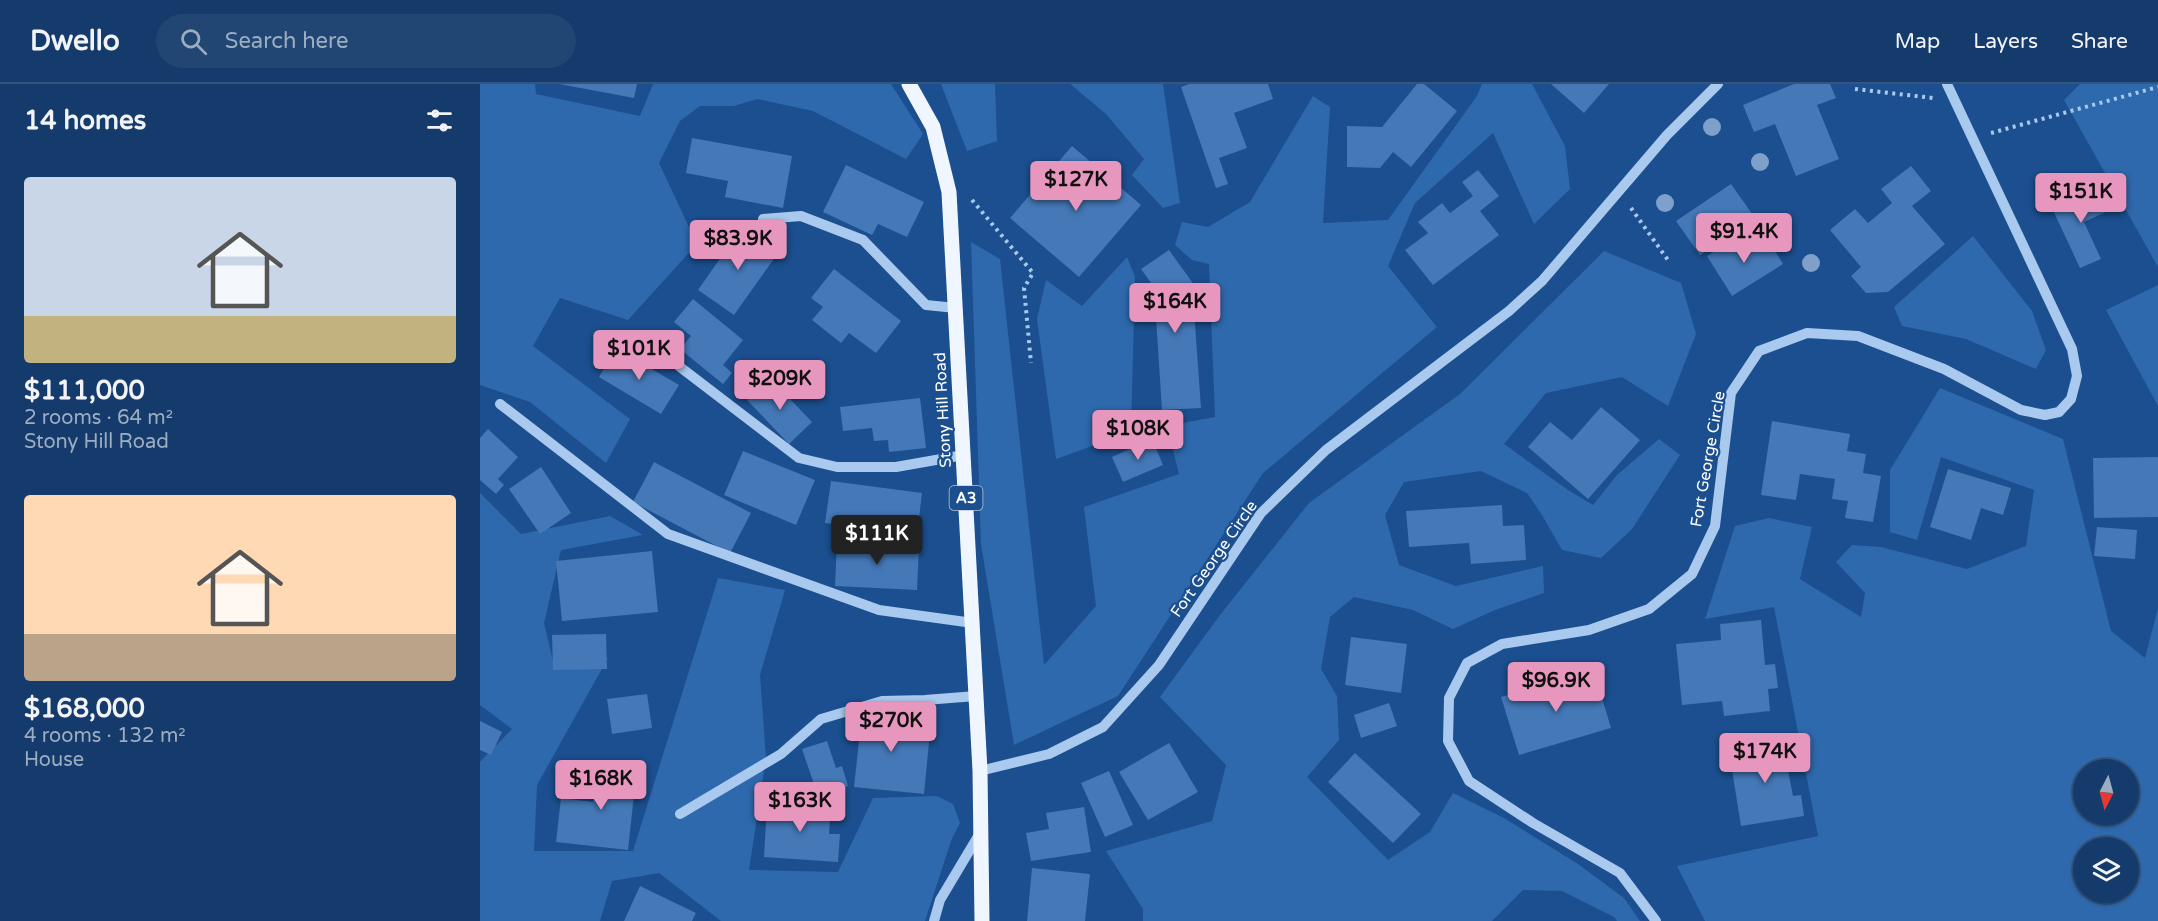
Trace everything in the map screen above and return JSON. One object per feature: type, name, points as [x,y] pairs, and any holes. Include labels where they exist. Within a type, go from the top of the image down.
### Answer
[{"type":"main road","name":"Stony Hill Road","points":[[909,84],[933,128],[949,192],[980,771],[982,921]]},
{"type":"street","name":"Fort George Circle","points":[[980,771],[1049,754],[1103,727],[1158,665],[1261,513],[1326,450],[1509,311],[1542,281],[1667,135],[1718,84]]},
{"type":"street","name":"Fort George Circle","points":[[1656,921],[1620,873],[1533,823],[1469,781],[1448,741],[1449,698],[1467,663],[1502,644],[1589,630],[1649,609],[1692,574],[1715,526],[1731,393],[1759,351],[1807,333],[1858,336],[1944,369],[2021,410],[2045,415],[2059,412],[2071,399],[2077,376],[2072,349],[1947,84]]},
{"type":"street","points":[[762,219],[801,216],[863,240],[926,305],[956,308]]},
{"type":"street","points":[[650,344],[799,458],[837,467],[896,467],[964,455]]},
{"type":"street","points":[[500,404],[668,534],[879,610],[973,623]]},
{"type":"street","points":[[680,814],[781,754],[821,719],[882,701],[976,696]]},
{"type":"street","points":[[933,921],[940,900],[980,833]]},
{"type":"path","points":[[1972,138],[2158,87]]},
{"type":"path","points":[[1855,89],[1955,101]]},
{"type":"path","points":[[943,165],[1033,273],[1024,288],[1031,363]]},
{"type":"path","points":[[1619,191],[1671,263]]},
{"type":"shaded area","points":[[480,84],[535,84],[536,94],[640,116],[653,84],[891,84],[923,134],[906,159],[813,111],[757,99],[734,106],[700,106],[680,121],[659,163],[697,244],[628,320],[560,298],[533,346],[630,419],[606,463],[530,402],[480,385]]},
{"type":"shaded area","points":[[941,84],[995,84],[997,141],[967,151]]},
{"type":"shaded area","points":[[1070,84],[1163,84],[1180,203],[1163,208],[1132,175],[1144,159],[1106,114]]},
{"type":"shaded area","points":[[1482,84],[1532,84],[1565,146],[1570,189],[1534,224],[1493,133],[1415,203],[1388,266],[1437,327],[1263,473],[1118,696],[1014,745],[981,544],[971,242],[1000,259],[1044,665],[1096,606],[1084,507],[1179,474],[1167,426],[1215,417],[1209,264],[1192,260],[1175,245],[1182,222],[1208,227],[1250,202],[1313,96],[1330,107],[1323,223],[1388,220],[1477,96]]},
{"type":"shaded area","points":[[2080,84],[2158,84],[2158,267],[2064,100]]},
{"type":"shaded area","points":[[1973,236],[2032,311],[2046,350],[2036,369],[1966,339],[1902,326],[1894,307]]},
{"type":"shaded area","points":[[1604,251],[1681,283],[1696,334],[1668,406],[1622,377],[1546,393],[1504,444],[1593,505],[1617,475],[1659,439],[1680,455],[1632,529],[1601,558],[1562,550],[1527,493],[1481,471],[1404,482],[1385,515],[1399,565],[1456,586],[1543,566],[1544,593],[1495,610],[1453,629],[1413,610],[1354,597],[1330,617],[1321,669],[1337,696],[1339,740],[1307,777],[1388,860],[1430,832],[1453,793],[1504,818],[1578,864],[1624,898],[1640,921],[1617,921],[1614,917],[1562,891],[1523,890],[1492,921],[1143,921],[1143,909],[1106,851],[1212,821],[1226,765],[1160,697],[1220,615],[1309,503],[1460,394]]},
{"type":"shaded area","points":[[1127,257],[1135,277],[1131,432],[1056,459],[1037,319],[1046,280],[1082,306]]},
{"type":"shaded area","points":[[2158,285],[2158,406],[2106,310]]},
{"type":"shaded area","points":[[1940,388],[2063,439],[2111,631],[2145,658],[2158,608],[2158,921],[1705,921],[1677,866],[1818,836],[1774,607],[1705,619],[1735,526],[1769,518],[1812,527],[1800,579],[1861,617],[1865,593],[1836,562],[1852,545],[1881,547],[1967,569],[2026,546],[2034,490],[1941,457],[1917,540],[1890,532],[1890,470]]},
{"type":"shaded area","points":[[480,493],[521,534],[610,516],[643,535],[561,550],[544,623],[553,661],[608,658],[537,785],[534,851],[633,851],[718,578],[785,590],[760,675],[766,758],[749,870],[838,872],[873,798],[937,796],[953,804],[960,823],[951,841],[925,921],[721,921],[659,873],[612,881],[600,921],[480,921],[480,762],[512,729],[480,705]]},
{"type":"building","points":[[559,84],[637,84],[634,98]]},
{"type":"building","points":[[1189,84],[1268,84],[1273,99],[1234,113],[1247,148],[1219,158],[1228,184],[1216,188],[1181,87]]},
{"type":"building","points":[[1417,84],[1424,84],[1457,111],[1411,167],[1393,152],[1380,168],[1347,167],[1347,126],[1382,127]]},
{"type":"building","points":[[1551,84],[1609,84],[1584,113]]},
{"type":"building","points":[[1794,84],[1830,84],[1836,98],[1817,105],[1839,159],[1796,176],[1775,124],[1754,132],[1743,105]]},
{"type":"building","points":[[692,138],[792,156],[783,208],[725,197],[728,181],[686,173]]},
{"type":"building","points":[[1072,146],[1141,205],[1079,277],[1010,218]]},
{"type":"building","points":[[846,165],[924,202],[907,237],[878,224],[872,235],[823,212]]},
{"type":"building","points":[[1911,166],[1931,191],[1912,206],[1945,244],[1888,292],[1866,293],[1851,276],[1861,267],[1830,230],[1855,209],[1868,223],[1892,203],[1881,189]]},
{"type":"building","points":[[1478,170],[1499,196],[1480,211],[1499,235],[1433,285],[1405,250],[1428,233],[1418,222],[1442,203],[1450,213],[1473,196],[1462,182]]},
{"type":"building","points":[[1731,184],[1755,218],[1700,255],[1676,221]]},
{"type":"building","points":[[2099,187],[2110,210],[2084,222],[2101,259],[2080,268],[2052,208]]},
{"type":"building","points":[[742,227],[778,253],[734,315],[698,290]]},
{"type":"building","points":[[1766,236],[1783,264],[1732,296],[1707,256],[1731,241],[1739,253]]},
{"type":"building","points":[[1169,250],[1192,282],[1201,408],[1162,410],[1154,287],[1141,269]]},
{"type":"building","points":[[834,269],[901,321],[876,353],[849,333],[841,343],[812,320],[823,307],[811,298]]},
{"type":"building","points":[[693,299],[743,340],[723,365],[732,373],[723,384],[680,349],[691,336],[674,322]]},
{"type":"building","points":[[616,348],[679,385],[661,414],[599,377]]},
{"type":"building","points":[[770,378],[812,422],[789,444],[747,400]]},
{"type":"building","points":[[920,398],[926,448],[889,452],[888,440],[874,441],[872,428],[843,431],[840,407]]},
{"type":"building","points":[[1601,407],[1640,440],[1588,499],[1528,447],[1550,422],[1572,440]]},
{"type":"building","points":[[1772,421],[1850,434],[1847,451],[1866,454],[1863,473],[1881,476],[1873,522],[1845,518],[1848,501],[1832,499],[1835,479],[1800,474],[1796,500],[1761,495]]},
{"type":"building","points":[[488,429],[518,457],[498,479],[504,485],[496,494],[480,480],[480,438]]},
{"type":"building","points":[[1152,439],[1163,465],[1123,482],[1112,457]]},
{"type":"building","points":[[743,451],[815,480],[796,525],[724,495]]},
{"type":"building","points":[[2158,457],[2158,517],[2094,518],[2093,458]]},
{"type":"building","points":[[654,462],[751,513],[730,553],[633,502]]},
{"type":"building","points":[[541,467],[571,513],[540,534],[509,489]]},
{"type":"building","points":[[1948,469],[2011,488],[2003,515],[1981,508],[1971,540],[1930,527]]},
{"type":"building","points":[[831,481],[922,493],[917,535],[825,523]]},
{"type":"building","points":[[1502,505],[1503,526],[1524,525],[1526,560],[1471,564],[1469,543],[1409,547],[1406,511]]},
{"type":"building","points":[[2097,527],[2137,530],[2135,559],[2094,556]]},
{"type":"building","points":[[837,542],[919,546],[917,590],[835,586]]},
{"type":"building","points":[[652,551],[658,612],[562,621],[556,561]]},
{"type":"building","points":[[1761,620],[1765,665],[1775,664],[1778,688],[1768,689],[1770,711],[1724,716],[1722,701],[1682,705],[1676,644],[1721,640],[1720,624]]},
{"type":"building","points":[[606,634],[607,669],[553,670],[552,635]]},
{"type":"building","points":[[1351,637],[1407,644],[1401,693],[1345,685]]},
{"type":"building","points":[[1594,671],[1611,728],[1519,755],[1501,697]]},
{"type":"building","points":[[647,694],[652,728],[612,734],[607,699]]},
{"type":"building","points":[[1389,703],[1397,726],[1361,738],[1354,715]]},
{"type":"building","points":[[852,714],[931,722],[924,794],[854,787],[859,741],[850,741]]},
{"type":"building","points":[[480,721],[502,732],[491,755],[480,750]]},
{"type":"building","points":[[827,741],[836,768],[842,766],[848,786],[818,796],[802,749]]},
{"type":"building","points":[[1792,741],[1796,763],[1787,765],[1793,796],[1801,795],[1804,816],[1741,826],[1729,751]]},
{"type":"building","points":[[1169,743],[1198,792],[1148,820],[1119,772]]},
{"type":"building","points":[[1355,753],[1421,814],[1393,843],[1328,782]]},
{"type":"building","points":[[598,762],[637,767],[628,850],[556,842],[561,798],[593,802]]},
{"type":"building","points":[[1109,771],[1133,825],[1105,837],[1081,783]]},
{"type":"building","points":[[767,803],[831,807],[829,834],[840,834],[838,862],[764,857]]},
{"type":"building","points":[[1084,807],[1091,852],[1031,861],[1026,833],[1049,829],[1046,813]]},
{"type":"building","points":[[1032,868],[1090,874],[1085,921],[1027,921]]},
{"type":"building","points":[[640,886],[696,913],[692,921],[624,921]]}]
